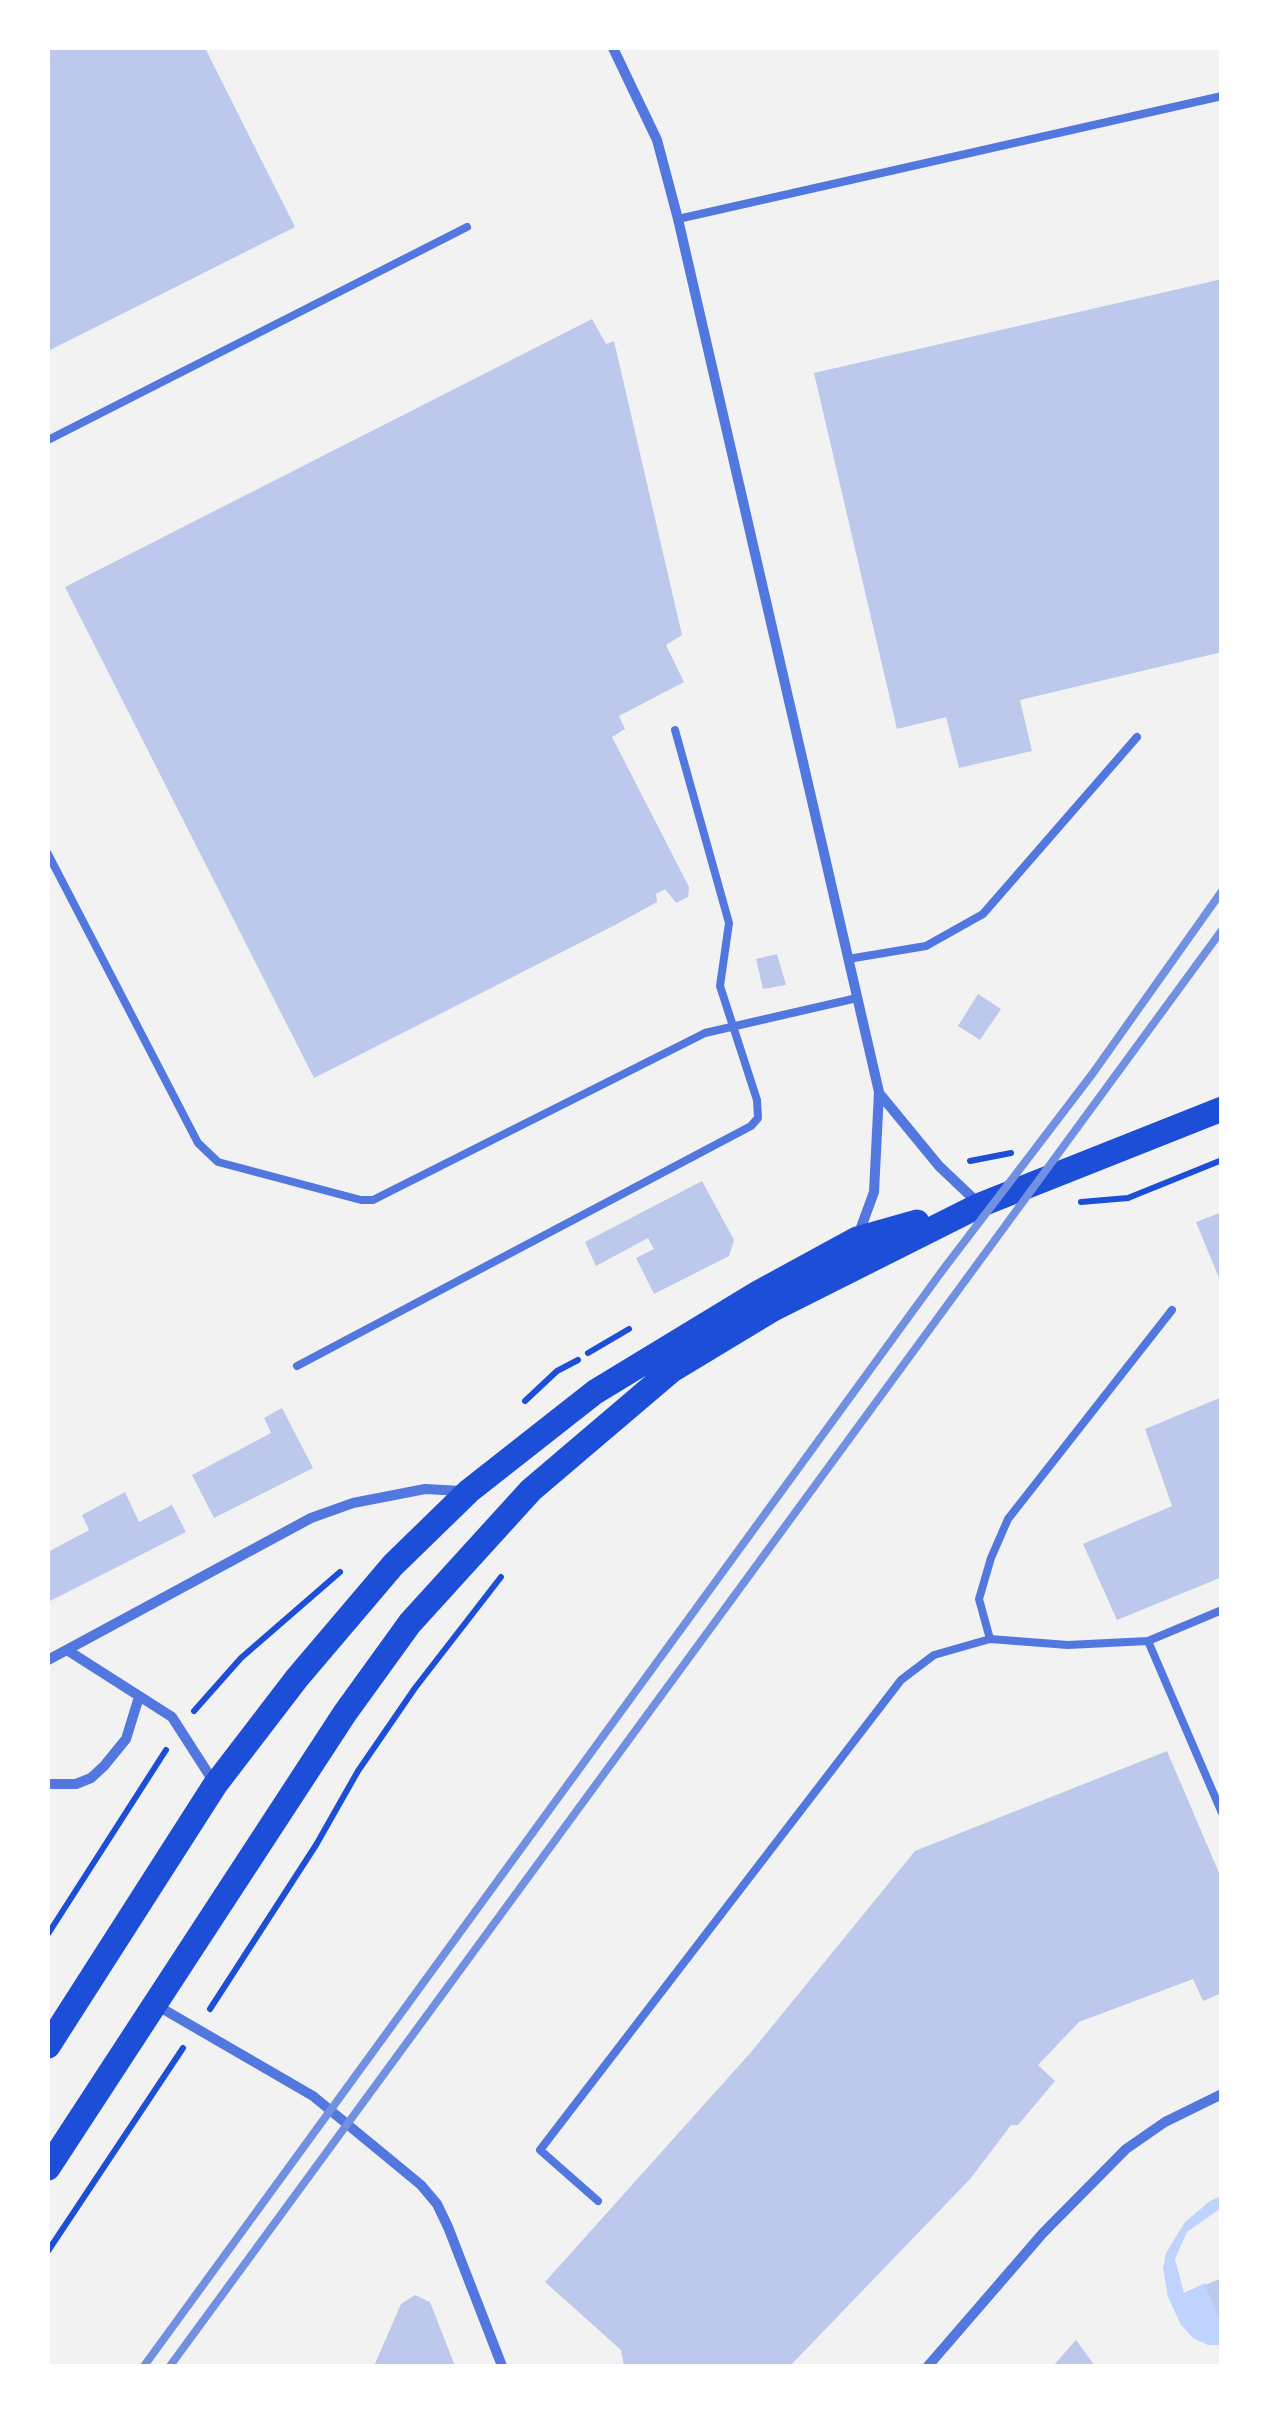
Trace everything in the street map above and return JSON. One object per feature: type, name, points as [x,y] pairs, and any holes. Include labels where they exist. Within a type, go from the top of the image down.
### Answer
[{"type":"main road","points":[[1194,1119],[1222,1100]]},
{"type":"main road","points":[[48,2168],[346,1713],[410,1624],[530,1490],[672,1370],[772,1309],[980,1205],[1222,1108]]},
{"type":"main road","points":[[48,2046],[216,1785],[296,1678],[393,1564],[469,1492],[595,1392],[758,1292],[857,1239],[980,1205]]},
{"type":"street","points":[[613,48],[657,140],[678,219],[879,1092],[874,1192],[857,1239]]},
{"type":"street","points":[[879,1092],[939,1166],[980,1205]]},
{"type":"street","points":[[48,1660],[329,1511],[425,1489],[469,1492]]},
{"type":"street","points":[[67,1650],[172,1717],[216,1785]]},
{"type":"street","points":[[48,1784],[76,1784],[91,1778],[104,1766],[126,1739],[139,1697]]},
{"type":"street","points":[[155,2004],[313,2096],[421,2185],[448,2227],[502,2366]]},
{"type":"street","points":[[928,2366],[1043,2233],[1126,2149],[1165,2122],[1222,2094]]},
{"type":"lane","points":[[678,219],[1222,96]]},
{"type":"lane","points":[[48,440],[468,226]]},
{"type":"lane","points":[[298,1366],[750,1126],[758,1118],[757,1100],[720,986],[730,924],[675,730]]},
{"type":"lane","points":[[848,959],[926,946],[982,914],[1137,737]]},
{"type":"lane","points":[[48,854],[198,1143],[218,1162],[361,1200],[373,1200],[705,1033],[857,998]]},
{"type":"lane","points":[[990,1639],[979,1599],[1008,1519],[1172,1310]]},
{"type":"lane","points":[[598,2200],[540,2150],[901,1680],[934,1655],[990,1639],[1114,1645],[1148,1640],[1222,1610]]},
{"type":"lane","points":[[1148,1640],[1222,1813]]},
{"type":"path","points":[[1074,1203],[1128,1198],[1222,1160]]},
{"type":"path","points":[[208,2012],[358,1771],[415,1688],[509,1568]]},
{"type":"path","points":[[48,2251],[182,2050]]},
{"type":"water","points":[[1221,2196],[1221,2208],[1187,2232],[1175,2259],[1184,2293],[1205,2283],[1221,2324],[1221,2345],[1208,2345],[1193,2338],[1181,2325],[1168,2297],[1163,2268],[1166,2253],[1185,2222]]},
{"type":"building","points":[[48,48],[205,48],[295,227],[48,351]]},
{"type":"building","points":[[1222,279],[1222,652],[1020,700],[1032,751],[959,768],[946,717],[897,729],[814,373]]},
{"type":"building","points":[[592,319],[606,344],[614,341],[682,635],[666,645],[684,682],[619,716],[625,729],[612,737],[689,887],[688,897],[676,903],[665,889],[656,894],[657,902],[617,924],[314,1078],[65,587]]},
{"type":"building","points":[[777,954],[786,985],[763,989],[756,959]]},
{"type":"building","points":[[978,994],[1001,1009],[980,1040],[958,1026]]},
{"type":"building","points":[[702,1181],[734,1240],[729,1256],[654,1294],[636,1258],[654,1249],[648,1238],[596,1266],[585,1242]]},
{"type":"building","points":[[1222,1212],[1222,1283],[1221,1283],[1196,1222]]},
{"type":"building","points":[[1222,1397],[1222,1577],[1117,1620],[1083,1544],[1172,1506],[1145,1429]]},
{"type":"building","points":[[282,1408],[313,1468],[214,1518],[192,1475],[271,1433],[264,1418]]},
{"type":"building","points":[[125,1492],[139,1522],[172,1505],[186,1532],[48,1602],[48,1552],[89,1530],[82,1515]]},
{"type":"building","points":[[1167,1751],[1222,1880],[1222,1993],[1203,2001],[1193,1979],[1079,2022],[1038,2065],[1055,2081],[1018,2125],[1011,2125],[971,2178],[790,2366],[624,2366],[621,2350],[545,2282],[752,2051],[915,1851]]},
{"type":"building","points":[[1222,2278],[1222,2324],[1221,2324],[1205,2285]]},
{"type":"building","points":[[415,2295],[430,2302],[455,2366],[374,2366],[401,2304]]},
{"type":"building","points":[[1076,2340],[1095,2366],[1053,2366]]},
{"type":"railway","points":[[144,2366],[942,1271],[1093,1073],[1222,891]]},
{"type":"railway","points":[[170,2366],[1222,930]]}]
